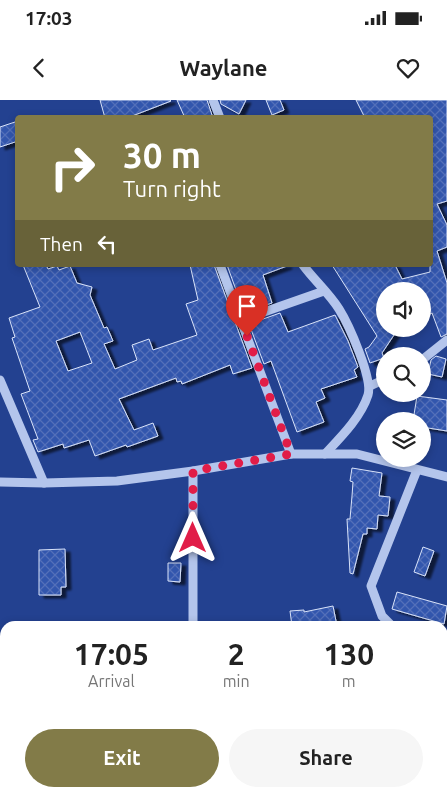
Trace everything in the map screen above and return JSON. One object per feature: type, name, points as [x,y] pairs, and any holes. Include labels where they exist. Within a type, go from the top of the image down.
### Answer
[{"type":"street","points":[[213,100],[219,115]]},
{"type":"street","points":[[221,267],[291,454]]},
{"type":"street","points":[[304,267],[339,309],[367,373],[370,386],[368,397],[359,413],[326,454]]},
{"type":"street","points":[[241,320],[324,291]]},
{"type":"street","points":[[431,353],[447,340]]},
{"type":"street","points":[[0,380],[44,483]]},
{"type":"street","points":[[370,386],[376,383]]},
{"type":"street","points":[[0,482],[117,481],[193,471],[291,454],[357,454],[447,477]]},
{"type":"street","points":[[387,621],[382,616],[371,586],[417,470]]},
{"type":"street","points":[[193,471],[193,621]]},
{"type":"building","points":[[100,100],[171,101],[135,115],[104,115]]},
{"type":"building","points":[[177,100],[207,100],[212,115],[184,115]]},
{"type":"building","points":[[220,100],[246,100],[239,114],[221,104]]},
{"type":"building","points":[[266,100],[280,100],[284,110],[272,115]]},
{"type":"building","points":[[356,100],[447,100],[447,201],[437,204],[447,225],[447,247],[437,251],[447,283],[447,334],[441,337],[431,314],[431,282],[376,282],[376,334],[333,267],[396,267],[402,279],[430,272],[430,267],[433,267],[433,115],[364,115]]},
{"type":"building","points":[[15,122],[15,142],[0,147],[0,127]]},
{"type":"building","points":[[24,267],[47,267],[48,269],[58,267],[59,270],[70,267],[77,283],[92,287],[90,295],[104,328],[107,327],[113,341],[104,344],[115,369],[137,360],[132,345],[149,339],[153,350],[197,335],[186,304],[198,300],[190,267],[215,267],[252,368],[233,374],[230,365],[182,384],[181,381],[177,382],[176,378],[119,399],[134,430],[153,423],[158,436],[95,456],[89,440],[64,448],[63,444],[38,452],[33,440],[38,439],[21,394],[30,391],[12,338],[15,337],[9,318],[40,307]],"holes":[[[80,332],[92,363],[68,371],[56,341]]]},
{"type":"building","points":[[228,267],[284,267],[263,275],[272,303],[244,312]]},
{"type":"building","points":[[280,313],[288,332],[335,315],[358,367],[354,370],[357,377],[321,389],[325,398],[316,402],[324,422],[297,432],[271,361],[264,364],[249,324]]},
{"type":"building","points":[[376,337],[393,337],[386,347],[376,347],[376,361],[370,363],[365,349],[369,347]]},
{"type":"building","points":[[436,356],[446,359],[442,377],[431,375],[431,360]]},
{"type":"building","points":[[431,398],[447,400],[447,431],[431,428],[431,412],[414,412],[416,402],[431,402]]},
{"type":"building","points":[[352,468],[382,473],[379,496],[390,497],[388,516],[378,515],[377,529],[367,528],[367,534],[363,534],[353,574],[350,573],[347,519],[350,519],[353,482],[350,481]]},
{"type":"building","points":[[423,547],[434,551],[425,576],[414,572]]},
{"type":"building","points":[[65,549],[66,587],[61,587],[61,595],[39,595],[39,550]]},
{"type":"building","points":[[168,563],[181,563],[180,582],[168,581]]},
{"type":"building","points":[[397,592],[447,606],[444,621],[434,621],[392,609]]},
{"type":"building","points":[[333,606],[336,621],[291,621],[290,611],[304,610],[304,612]]},
{"type":"route","points":[[193,538],[193,471],[291,454],[247,336]]}]
